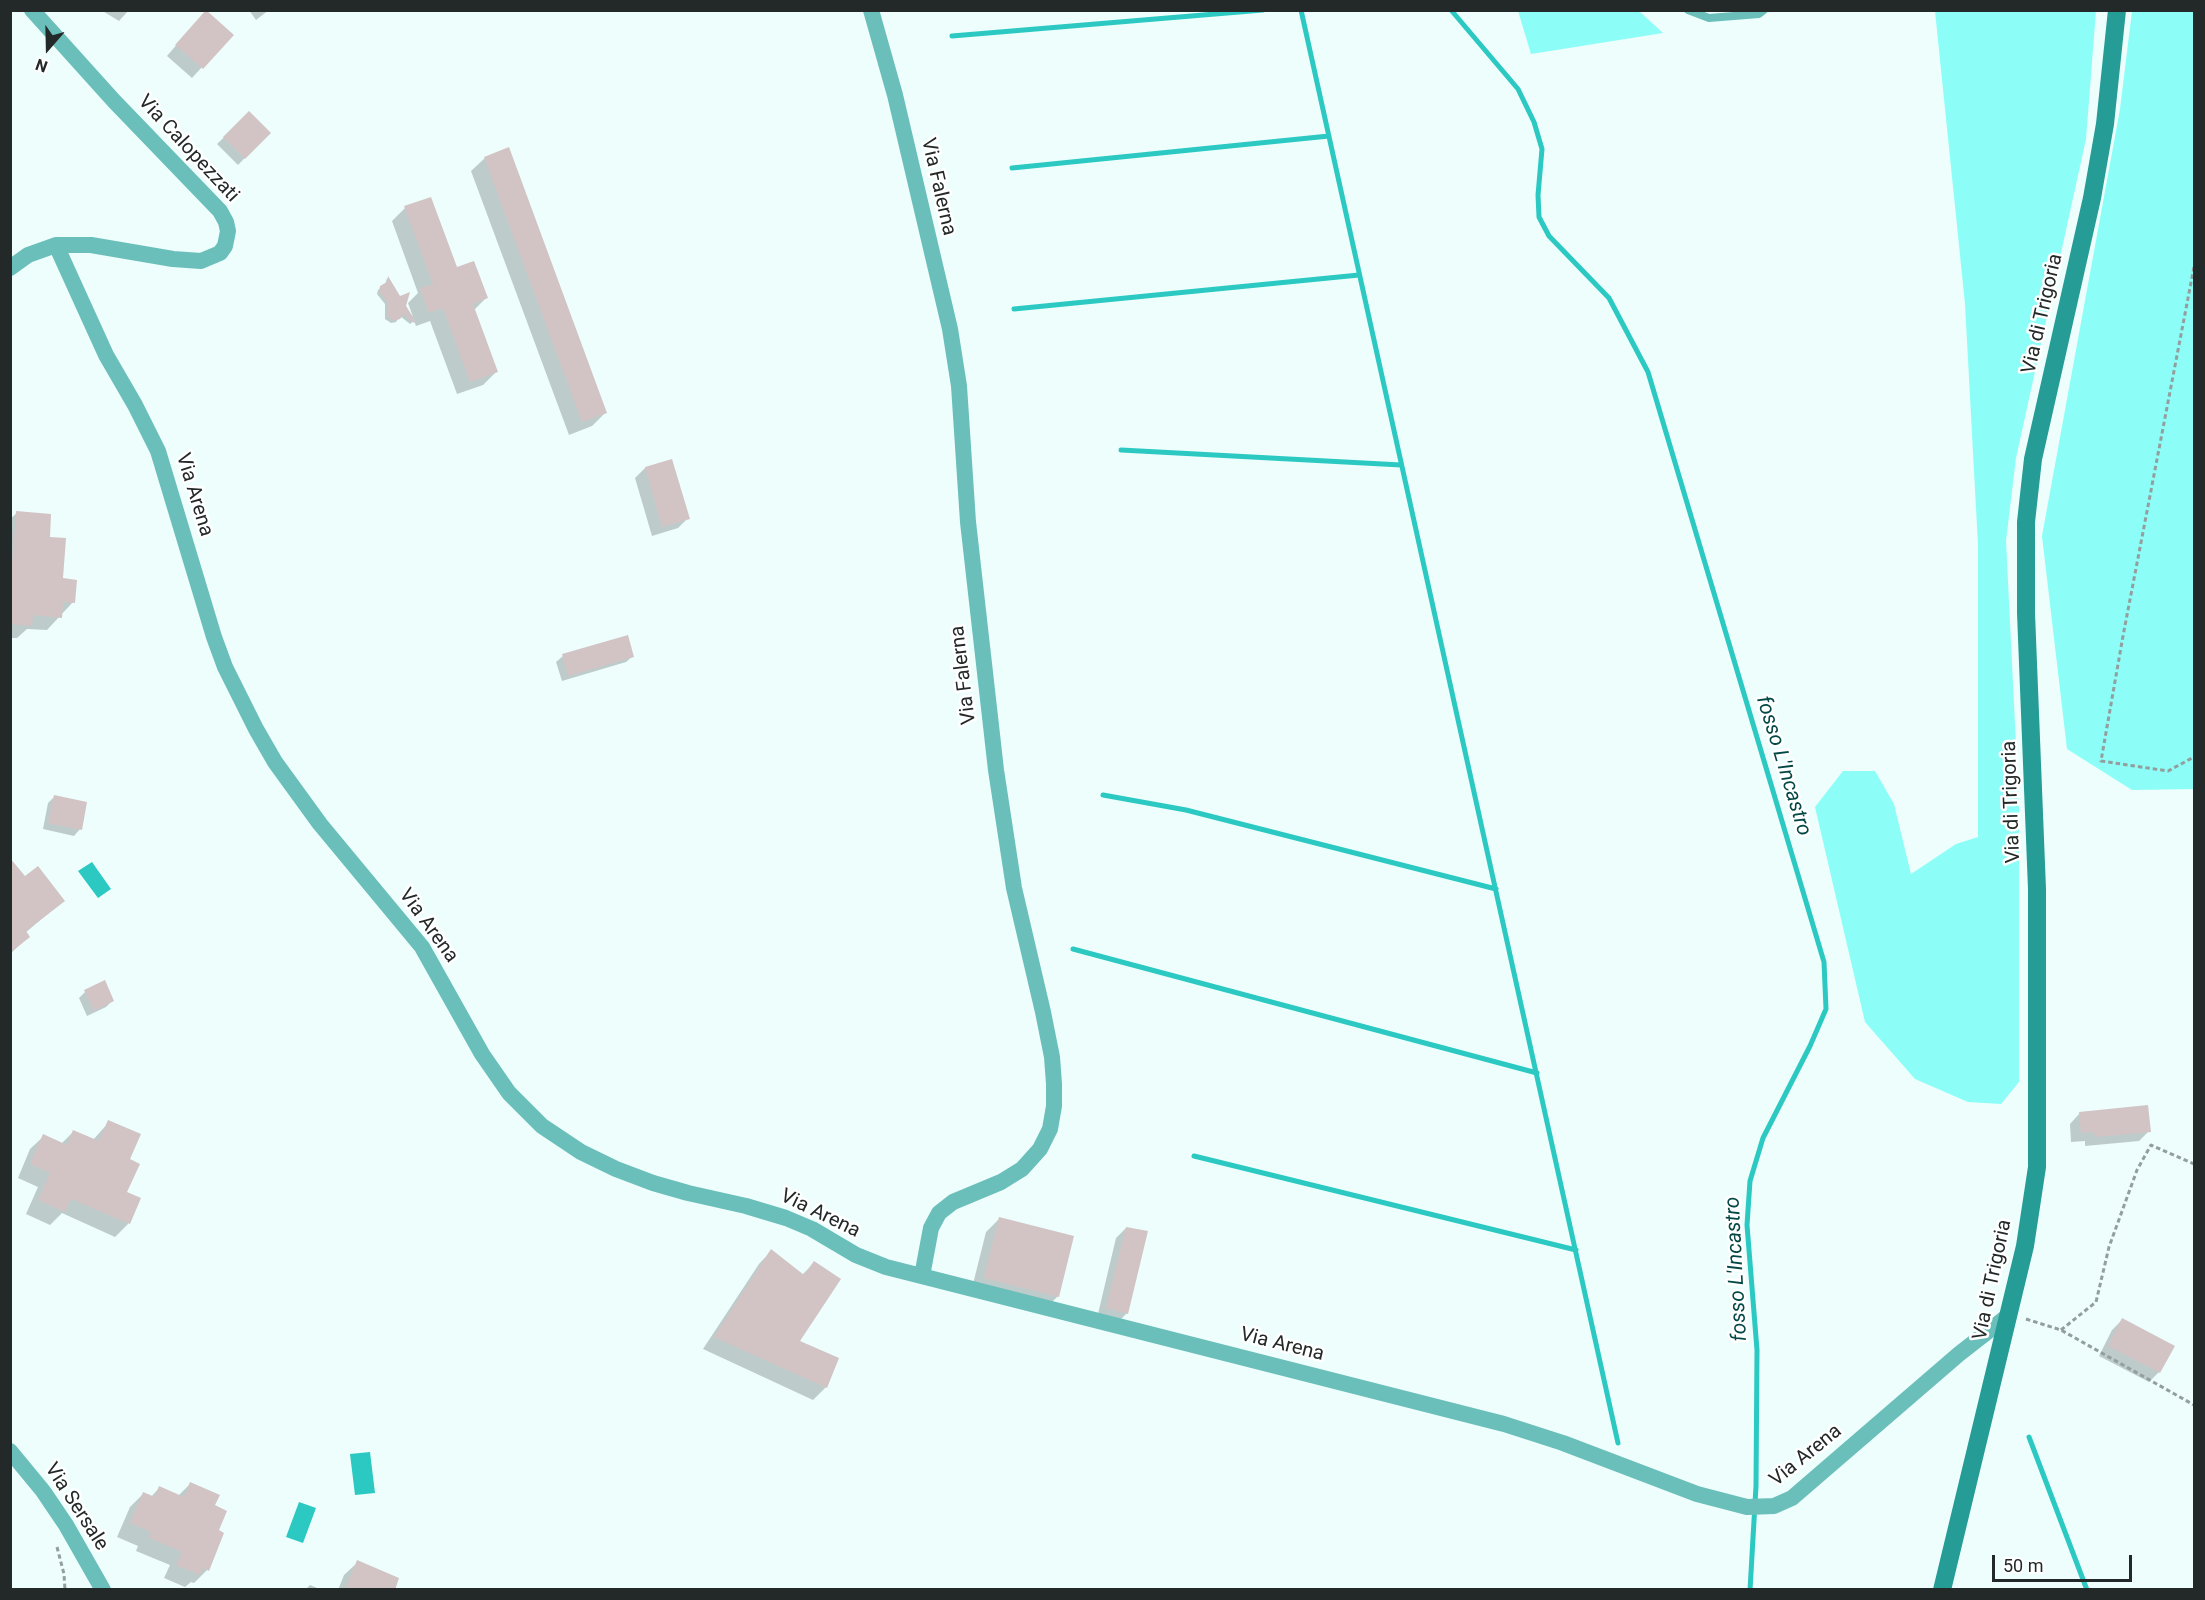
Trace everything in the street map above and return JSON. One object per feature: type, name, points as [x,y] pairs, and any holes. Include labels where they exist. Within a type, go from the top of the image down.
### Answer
[{"type":"street","name":"Via Calopezzati","points":[[32,10],[114,101],[220,211],[228,231],[225,246],[220,253],[201,261],[173,259],[91,245],[56,245]]},
{"type":"street","name":"Via Falerna","points":[[871,10],[895,95],[950,329],[958,386],[968,522],[996,770],[1014,888],[1043,1012],[1052,1057],[1054,1084],[1054,1106],[1050,1129],[1040,1149],[1022,1170],[1001,1182],[953,1202],[939,1213],[931,1228],[922,1276]]},
{"type":"street","name":"Via di Trigoria","points":[[1942,1590],[2025,1246],[2037,1167],[2037,890],[2026,601],[2028,488],[2092,198],[2105,124],[2117,10]]},
{"type":"street","points":[[10,268],[28,255],[56,245]]},
{"type":"street","name":"Via Arena","points":[[56,245],[106,355],[158,451],[214,638],[225,668],[251,721],[275,762],[320,824],[422,947],[482,1054],[509,1093],[530,1116],[561,1140],[616,1169],[675,1190],[746,1206],[786,1218],[812,1229],[863,1259],[1504,1424],[1736,1506],[1774,1506],[1792,1498],[1959,1354],[2009,1315]]},
{"type":"street","name":"Via Sersale","points":[[10,1451],[38,1485],[66,1525],[102,1590]]},
{"type":"lane","points":[[1688,10],[1709,18],[1759,14],[1764,10]]},
{"type":"path","points":[[2194,267],[2122,636],[2101,761],[2168,771],[2194,757]]},
{"type":"path","points":[[2061,1330],[2096,1302],[2109,1247],[2137,1170],[2151,1145],[2194,1164]]},
{"type":"path","points":[[2009,1315],[2061,1330],[2194,1405]]},
{"type":"shaded area","points":[[1518,11],[1639,11],[1663,33],[1531,54]]},
{"type":"shaded area","points":[[1935,11],[2096,11],[2086,139],[2016,458],[2006,541],[2019,806],[2019,1082],[2001,1104],[1968,1102],[1915,1079],[1865,1022],[1815,807],[1843,771],[1875,771],[1894,804],[1911,874],[1956,844],[1978,837],[1978,545],[1965,304]]},
{"type":"shaded area","points":[[2132,11],[2194,11],[2194,789],[2132,790],[2067,749],[2042,536],[2120,109]]},
{"type":"shaded area","points":[[92,862],[111,889],[98,898],[78,871]]},
{"type":"shaded area","points":[[370,1452],[375,1493],[355,1495],[350,1454]]},
{"type":"shaded area","points":[[299,1502],[316,1508],[303,1543],[286,1537]]},
{"type":"building","points":[[206,10],[234,35],[203,69],[175,45]]},
{"type":"building","points":[[249,111],[271,133],[245,159],[223,137]]},
{"type":"building","points":[[509,147],[607,413],[582,422],[484,157]]},
{"type":"building","points":[[431,197],[457,267],[474,261],[488,298],[473,304],[498,372],[470,382],[443,308],[429,313],[420,288],[433,284],[404,206]]},
{"type":"building","points":[[388,276],[400,296],[410,292],[406,306],[414,323],[404,314],[400,319],[394,321],[387,316],[387,301],[379,291],[380,286],[387,282]]},
{"type":"building","points":[[672,459],[690,519],[662,527],[645,467]]},
{"type":"building","points":[[16,511],[51,514],[50,537],[66,538],[63,578],[77,580],[75,603],[63,602],[62,618],[33,615],[32,626],[10,624],[10,589]]},
{"type":"building","points":[[628,635],[634,657],[568,676],[562,654]]},
{"type":"building","points":[[54,795],[87,802],[82,830],[48,823]]},
{"type":"building","points":[[10,858],[25,876],[38,866],[65,901],[26,931],[30,937],[10,953]]},
{"type":"building","points":[[105,980],[114,1001],[94,1011],[84,990]]},
{"type":"building","points":[[2148,1105],[2151,1132],[2095,1137],[2094,1132],[2081,1133],[2079,1112]]},
{"type":"building","points":[[108,1120],[141,1134],[130,1159],[140,1164],[127,1192],[141,1198],[130,1224],[71,1199],[65,1212],[38,1200],[50,1173],[30,1164],[43,1134],[67,1145],[73,1130],[99,1141]]},
{"type":"building","points":[[999,1217],[1074,1236],[1059,1297],[984,1278]]},
{"type":"building","points":[[1126,1227],[1148,1231],[1128,1314],[1106,1308]]},
{"type":"building","points":[[771,1249],[804,1275],[814,1261],[841,1279],[800,1341],[839,1358],[827,1388],[714,1337]]},
{"type":"building","points":[[2122,1318],[2175,1346],[2160,1373],[2108,1346]]},
{"type":"building","points":[[190,1482],[220,1495],[215,1505],[227,1511],[219,1530],[224,1533],[209,1571],[203,1568],[200,1575],[176,1565],[182,1552],[149,1538],[151,1532],[130,1523],[143,1492],[155,1497],[159,1486],[184,1497]]},
{"type":"building","points":[[357,1560],[399,1578],[395,1590],[345,1590]]},
{"type":"waterway","points":[[952,36],[1263,10]]},
{"type":"waterway","points":[[1301,10],[1618,1443]]},
{"type":"waterway","name":"fosso L'Incastro","points":[[1451,10],[1518,89],[1534,122],[1542,149],[1538,195],[1539,217],[1549,236],[1609,298],[1648,372],[1824,962],[1826,1009],[1810,1046],[1763,1138],[1750,1181],[1747,1225],[1757,1350],[1756,1486],[1750,1590]]},
{"type":"waterway","points":[[1012,168],[1329,136]]},
{"type":"waterway","points":[[1014,309],[1359,275]]},
{"type":"waterway","points":[[1121,450],[1401,465]]},
{"type":"waterway","points":[[1103,795],[1186,810],[1496,889]]},
{"type":"waterway","points":[[1073,949],[1537,1073]]},
{"type":"waterway","points":[[1194,1156],[1576,1250]]},
{"type":"waterway","points":[[2029,1437],[2087,1590]]}]
